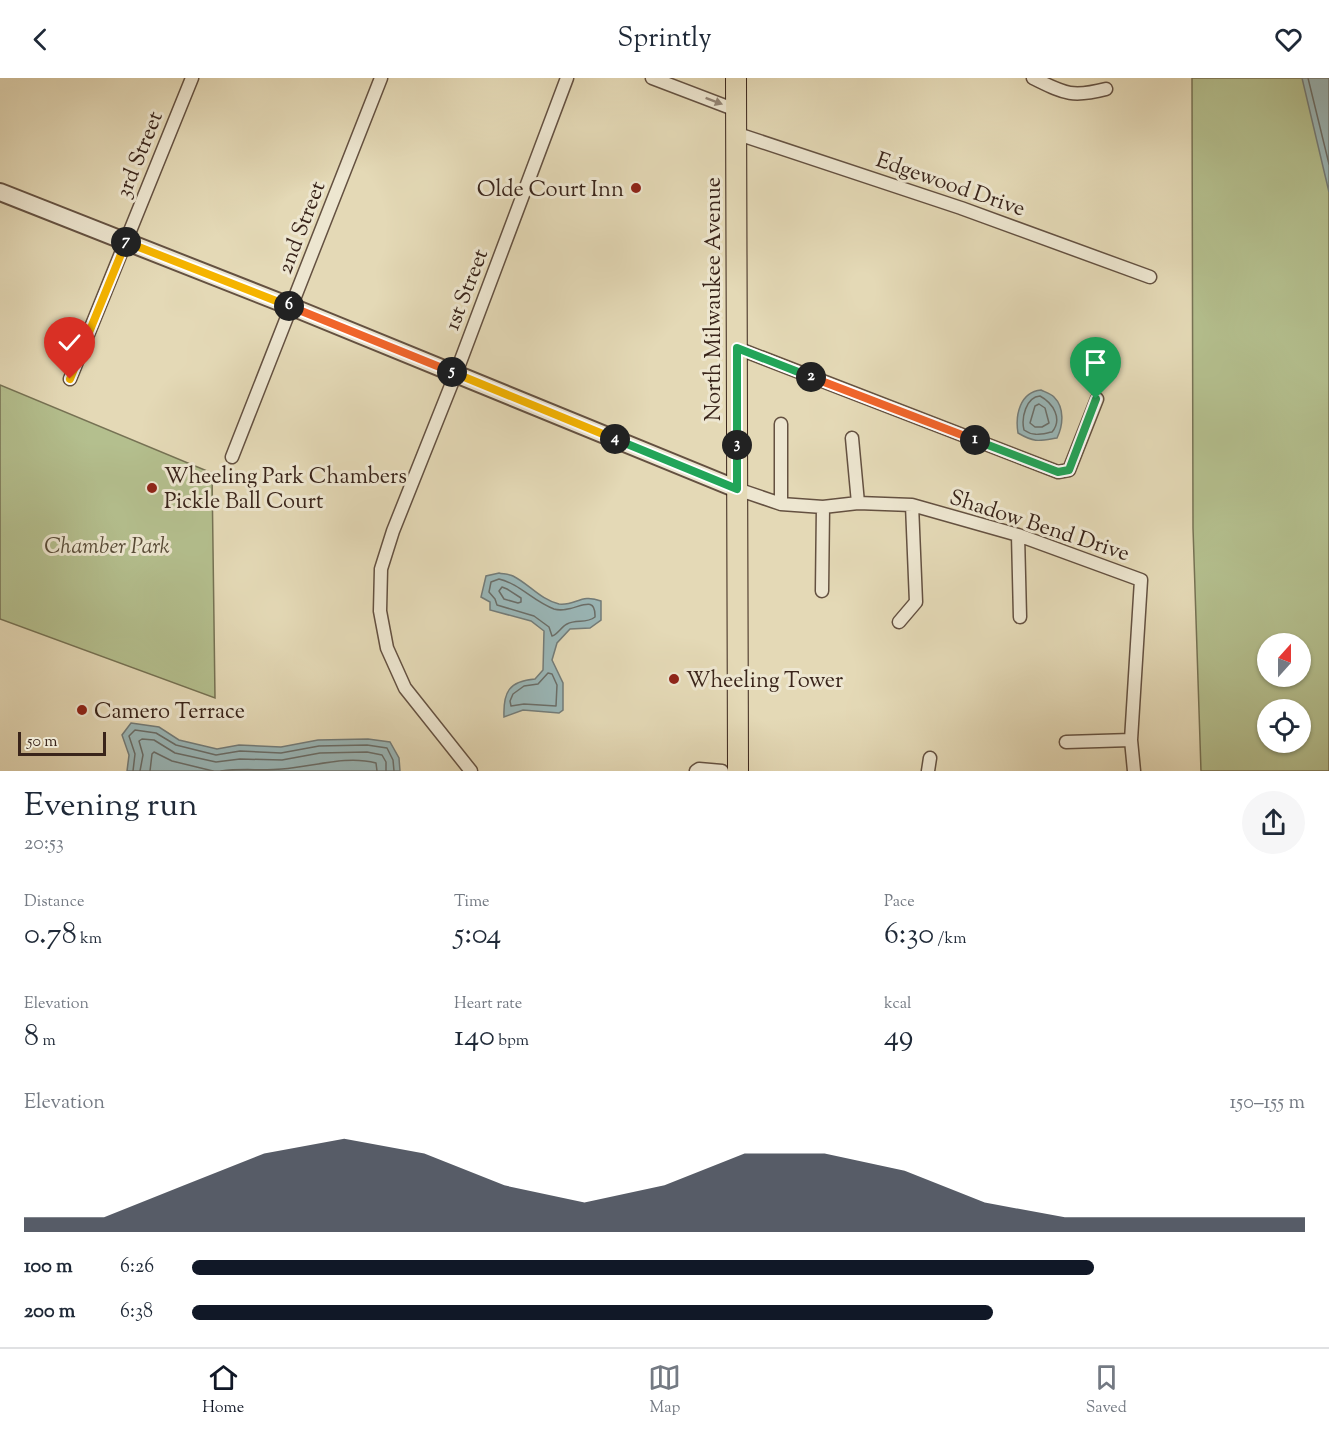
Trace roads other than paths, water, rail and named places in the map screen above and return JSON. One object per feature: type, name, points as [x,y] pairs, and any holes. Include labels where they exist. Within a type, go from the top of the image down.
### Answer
[{"type":"main road","name":"North Milwaukee Avenue","points":[[736,78],[738,771]]},
{"type":"street","name":"3rd Street","points":[[70,379],[192,78]]},
{"type":"street","name":"2nd Street","points":[[232,458],[381,78]]},
{"type":"street","name":"1st Street","points":[[471,771],[405,688],[387,648],[380,611],[381,570],[393,531],[456,373],[567,78]]},
{"type":"street","points":[[652,78],[736,110]]},
{"type":"street","points":[[1033,78],[1072,94],[1106,89]]},
{"type":"street","name":"Edgewood Drive","points":[[735,133],[961,208],[1150,278]]},
{"type":"street","points":[[0,192],[456,373],[737,489]]},
{"type":"street","points":[[737,348],[1058,472],[1069,470],[1096,399]]},
{"type":"street","points":[[780,504],[781,424]]},
{"type":"street","points":[[852,438],[858,503]]},
{"type":"street","name":"Shadow Bend Drive","points":[[737,489],[780,504],[823,507],[858,503],[912,505],[1018,535],[1141,580],[1131,740],[1134,771]]},
{"type":"street","points":[[899,622],[916,602],[912,505]]},
{"type":"street","points":[[822,591],[823,507]]},
{"type":"street","points":[[1018,535],[1020,617]]},
{"type":"street","points":[[1066,741],[1131,740]]},
{"type":"street","points":[[696,771],[699,769],[722,771]]},
{"type":"water","points":[[1302,78],[1329,78],[1329,192]]},
{"type":"water","points":[[1041,390],[1054,397],[1060,406],[1062,423],[1057,438],[1037,440],[1018,433],[1017,419],[1020,406],[1028,395]]},
{"type":"water","points":[[499,573],[519,579],[546,599],[559,604],[588,598],[601,601],[601,620],[590,628],[570,629],[557,643],[552,660],[563,683],[563,710],[559,713],[523,710],[504,717],[505,701],[509,689],[519,682],[535,679],[543,670],[544,631],[531,621],[490,610],[490,602],[481,597],[486,576]]},
{"type":"water","points":[[131,723],[159,727],[179,740],[217,749],[239,745],[281,747],[318,740],[368,739],[390,742],[399,758],[400,771],[127,771],[129,755],[122,735]]},
{"type":"place","name":"Olde Court Inn","points":[[636,188]]},
{"type":"place","name":"Wheeling Park Chambers Pickle Ball Court","points":[[152,488]]},
{"type":"place","name":"Wheeling Tower","points":[[674,679]]},
{"type":"place","name":"Camero Terrace","points":[[82,710]]},
{"type":"park label","name":"Chamber Park","points":[[107,545]]}]
